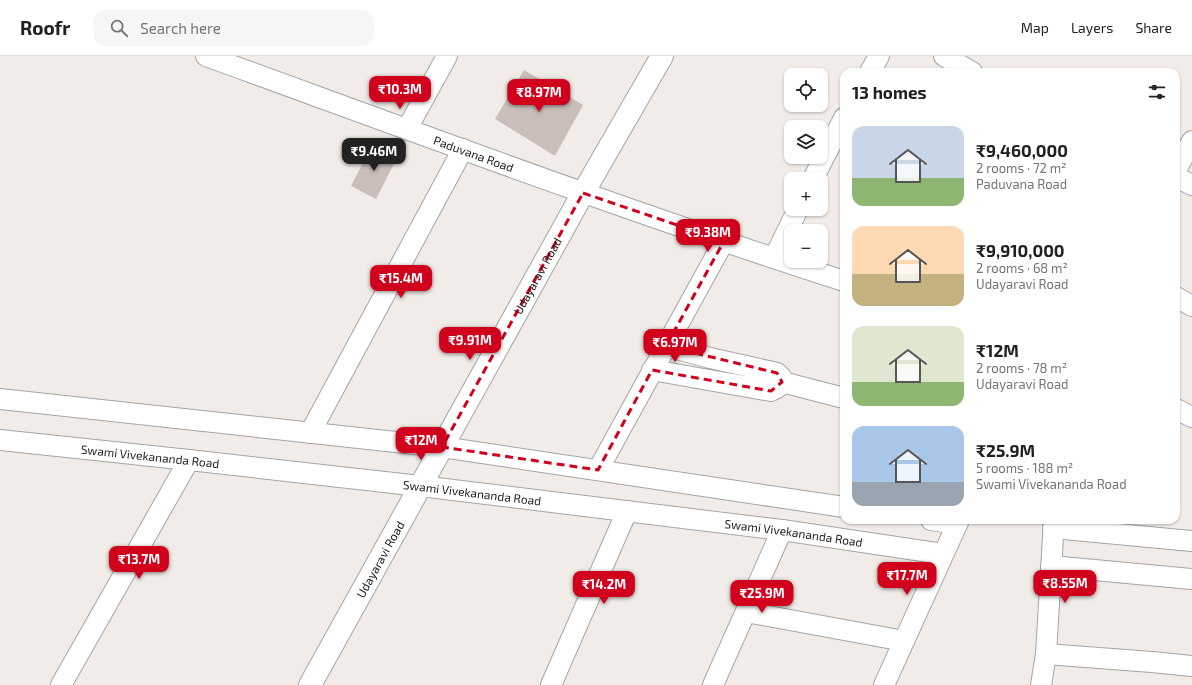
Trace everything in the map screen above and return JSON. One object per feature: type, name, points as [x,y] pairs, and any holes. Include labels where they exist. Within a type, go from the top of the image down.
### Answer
[{"type":"street","name":"Paduvana Road","points":[[206,56],[583,193],[774,258],[840,279]]},
{"type":"street","points":[[407,129],[447,56]]},
{"type":"street","name":"Udayaravi Road","points":[[310,685],[583,193],[662,56]]},
{"type":"street","points":[[872,68],[879,56]]},
{"type":"street","points":[[944,56],[965,68]]},
{"type":"street","points":[[817,172],[840,128]]},
{"type":"street","points":[[1180,163],[1192,141]]},
{"type":"street","points":[[310,432],[463,149]]},
{"type":"street","points":[[1180,179],[1192,185]]},
{"type":"street","points":[[774,258],[795,216]]},
{"type":"street","points":[[598,470],[724,241]]},
{"type":"street","points":[[1180,299],[1192,306]]},
{"type":"street","points":[[652,370],[771,391],[778,388],[782,382],[781,377],[777,373],[710,358],[666,346]]},
{"type":"street","points":[[782,382],[840,397]]},
{"type":"street","points":[[0,399],[442,447],[840,506]]},
{"type":"street","points":[[1180,411],[1192,417]]},
{"type":"street","name":"Swami Vivekananda Road","points":[[0,440],[420,486],[627,511],[782,530],[943,554]]},
{"type":"street","points":[[61,685],[189,460]]},
{"type":"street","points":[[551,685],[627,511]]},
{"type":"street","points":[[884,685],[957,524]]},
{"type":"street","points":[[1040,685],[1046,654],[1054,524],[1192,541]]},
{"type":"street","points":[[713,685],[782,530]]},
{"type":"street","points":[[1051,566],[1192,578]]},
{"type":"street","points":[[746,612],[904,641]]},
{"type":"street","points":[[1046,654],[1192,666]]},
{"type":"highlighted area","points":[[583,193],[724,241],[666,346],[777,373],[782,382],[771,391],[652,370],[598,470],[442,447]]},
{"type":"building","points":[[524,70],[583,105],[555,156],[495,119]]},
{"type":"building","points":[[372,145],[397,158],[376,199],[351,186]]}]
